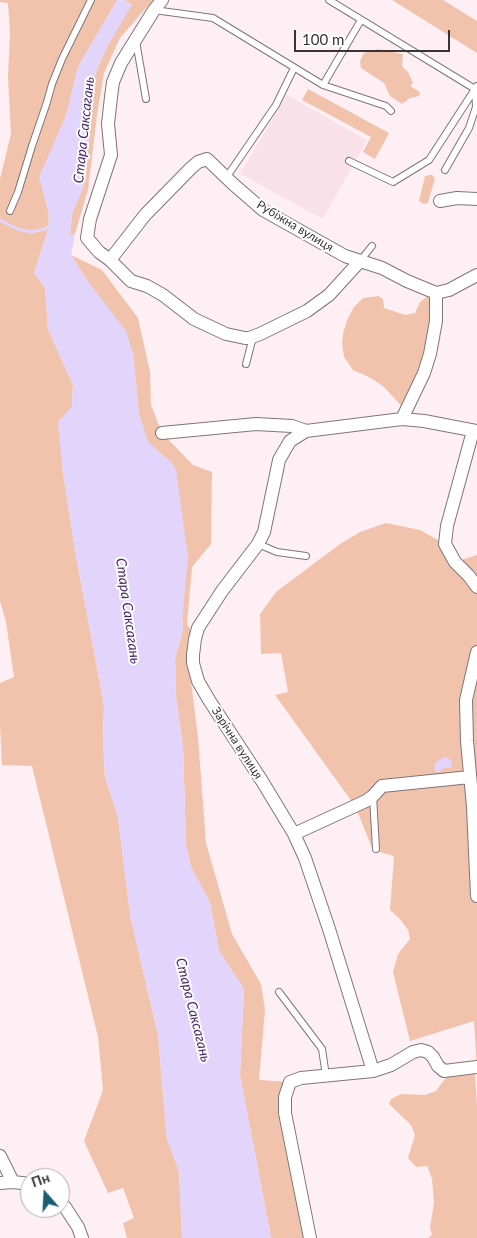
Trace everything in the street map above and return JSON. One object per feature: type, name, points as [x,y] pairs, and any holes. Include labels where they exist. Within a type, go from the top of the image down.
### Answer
[{"type":"street","points":[[162,0],[121,62],[113,82],[108,124],[111,156],[90,219],[87,238],[99,252],[131,281],[147,286],[163,295],[194,319],[226,334],[245,338],[253,337],[307,310],[329,295],[360,261]]},
{"type":"street","name":"Рубіжна вулиця","points":[[110,260],[145,215],[198,162],[207,159],[263,210],[346,256],[382,268],[407,281],[436,292]]},
{"type":"street","points":[[440,201],[457,198],[477,199]]},
{"type":"street","points":[[402,419],[424,372],[430,354],[436,321],[436,292],[449,290],[477,274]]},
{"type":"street","points":[[162,433],[256,424],[292,426],[306,431],[402,419],[424,421],[475,431],[448,526],[445,544],[455,562],[469,576],[477,588]]},
{"type":"street","name":"Зарічна вулиця","points":[[306,431],[290,441],[279,460],[264,532],[258,544],[222,591],[198,628],[194,639],[193,663],[198,681],[262,781],[294,834],[305,858],[373,1071]]},
{"type":"street","points":[[477,652],[466,700],[477,896]]},
{"type":"street","points":[[294,834],[373,796],[382,786],[470,777]]},
{"type":"street","points":[[310,1238],[285,1113],[285,1096],[290,1082],[301,1078],[373,1071],[421,1050],[428,1052],[444,1071],[477,1067]]},
{"type":"street","points":[[0,1156],[20,1181]]},
{"type":"street","points":[[0,1183],[20,1183]]},
{"type":"street","points":[[70,1215],[78,1227],[82,1238]]},
{"type":"lane","points":[[10,211],[18,192],[55,75],[91,0]]},
{"type":"lane","points":[[329,0],[476,87]]},
{"type":"lane","points":[[154,10],[213,18],[323,86],[386,106],[391,111]]},
{"type":"lane","points":[[323,86],[361,20]]},
{"type":"lane","points":[[136,39],[146,99]]},
{"type":"lane","points":[[226,178],[276,105],[294,68]]},
{"type":"lane","points":[[349,161],[393,182],[429,160],[476,87]]},
{"type":"lane","points":[[445,170],[469,128],[476,107],[476,87]]},
{"type":"lane","points":[[360,261],[372,246]]},
{"type":"lane","points":[[246,364],[253,337]]},
{"type":"lane","points":[[258,544],[277,552],[306,556]]},
{"type":"lane","points":[[373,796],[376,849]]},
{"type":"lane","points":[[279,992],[322,1049],[326,1076]]},
{"type":"shaded area","points":[[0,0],[117,0],[78,67],[66,116],[40,177],[49,215],[48,230],[34,273],[45,288],[48,329],[73,385],[72,406],[62,466],[75,550],[104,705],[105,777],[118,817],[130,915],[158,1035],[167,1139],[179,1171],[182,1238],[127,1238],[123,1223],[134,1218],[123,1188],[108,1193],[84,1141],[103,1090],[98,1037],[32,766],[2,765],[0,683],[14,677],[6,622],[0,601],[0,179],[11,134],[8,77],[10,33],[8,3],[0,2]]},
{"type":"shaded area","points":[[124,0],[153,0],[120,38],[104,73],[88,190],[75,234],[70,235],[72,214],[84,185],[91,122],[87,103],[97,69],[131,4]]},
{"type":"shaded area","points":[[392,0],[443,0],[477,21],[477,53]]},
{"type":"shaded area","points":[[377,49],[403,54],[402,66],[408,72],[413,83],[410,86],[420,92],[419,96],[410,98],[402,104],[390,96],[384,83],[361,68],[360,61],[364,53]]},
{"type":"shaded area","points":[[308,89],[389,133],[375,159],[363,152],[371,137],[302,100]]},
{"type":"shaded area","points":[[287,95],[367,140],[323,219],[240,174]]},
{"type":"shaded area","points":[[429,175],[435,178],[428,203],[423,204],[419,201],[425,176]]},
{"type":"shaded area","points":[[71,255],[102,270],[138,318],[150,372],[151,405],[162,433],[193,465],[212,472],[211,544],[192,567],[187,624],[196,638],[190,673],[198,737],[206,843],[232,934],[261,984],[265,1010],[259,1080],[290,1082],[285,1097],[310,1238],[271,1238],[240,1075],[244,989],[219,951],[210,903],[191,867],[186,844],[183,747],[176,697],[175,659],[183,629],[172,463],[148,443],[139,414],[133,353]]},
{"type":"shaded area","points":[[378,296],[383,299],[384,308],[405,315],[415,313],[420,302],[428,296],[433,296],[436,321],[406,411],[384,387],[371,378],[353,370],[344,357],[343,334],[347,320],[354,307],[363,298]]},
{"type":"shaded area","points":[[386,523],[420,530],[445,544],[455,562],[477,555],[477,1070],[474,1021],[410,1041],[393,972],[398,954],[410,939],[408,930],[390,910],[394,856],[373,850],[355,806],[275,695],[288,692],[281,653],[261,654],[260,614],[276,592],[340,544],[360,532]]},
{"type":"shaded area","points":[[454,1067],[475,1072],[477,1107],[477,1238],[428,1238],[432,1235],[430,1227],[434,1203],[432,1179],[427,1166],[416,1167],[408,1158],[415,1135],[411,1125],[389,1104],[391,1099],[401,1094],[425,1095],[436,1091]]},
{"type":"water","name":"Стара Саксагань","points":[[117,0],[124,0],[132,5],[108,45],[97,69],[87,103],[91,122],[84,186],[72,214],[70,235],[75,234],[71,255],[84,276],[126,331],[133,353],[139,414],[148,442],[172,463],[176,470],[188,557],[182,621],[183,629],[175,659],[176,697],[183,747],[186,844],[191,867],[210,903],[219,951],[244,989],[240,1075],[271,1238],[182,1238],[179,1171],[167,1139],[158,1035],[130,915],[118,817],[105,777],[104,705],[75,550],[62,466],[58,422],[72,406],[73,385],[48,329],[45,288],[34,273],[48,229],[49,215],[39,177],[66,116],[78,67]]},
{"type":"water","points":[[445,757],[451,760],[452,765],[450,768],[444,768],[436,772],[435,764]]},
{"type":"waterway","points":[[0,220],[17,229],[31,232],[50,226]]}]
